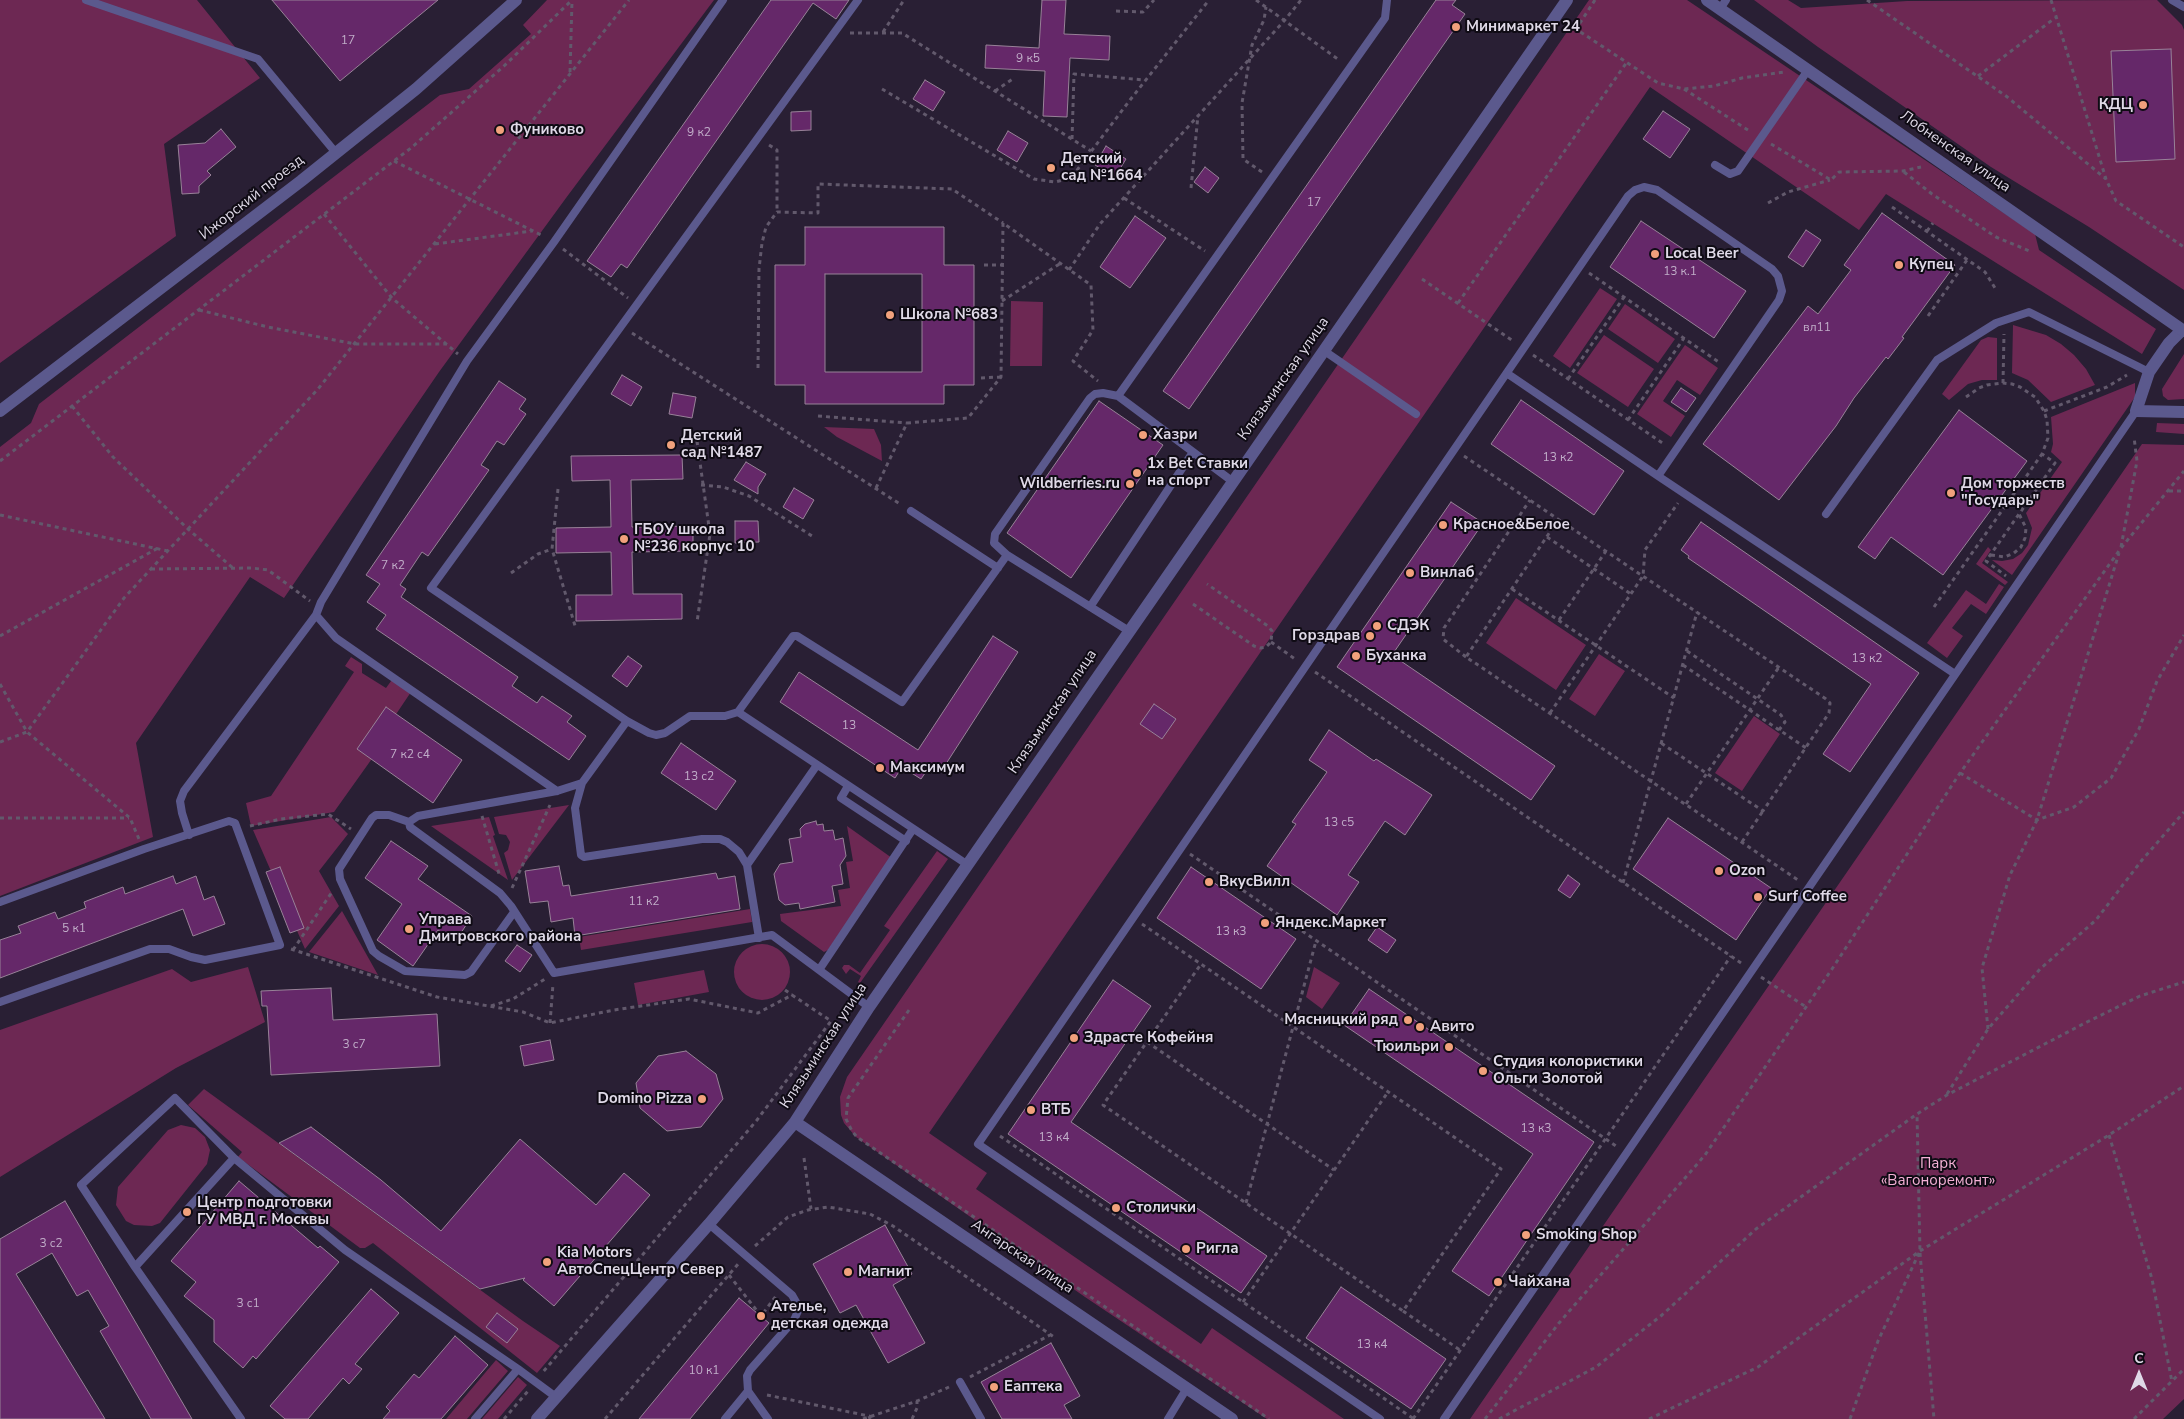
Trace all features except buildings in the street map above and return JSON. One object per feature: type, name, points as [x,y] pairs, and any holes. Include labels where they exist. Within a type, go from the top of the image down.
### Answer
[{"type":"street","name":"Ижорский проезд","points":[[0,411],[336,153],[416,89],[516,0]]},
{"type":"street","name":"Клязьминская улица","points":[[537,1419],[709,1224],[794,1122],[869,1007],[1232,480],[1567,0]]},
{"type":"street","name":"Лобненская улица","points":[[1707,0],[1723,4],[1808,70],[2183,330]]},
{"type":"street","points":[[2183,330],[2144,370],[2136,410],[2184,412]]},
{"type":"street","name":"Ангарская улица","points":[[794,1122],[1232,1419]]},
{"type":"lane","points":[[86,0],[258,59],[336,153]]},
{"type":"lane","points":[[189,835],[180,801],[184,791],[317,611],[467,362],[554,242],[723,0]]},
{"type":"lane","points":[[858,0],[431,588],[627,721],[656,735],[665,733],[690,716],[726,716],[738,712],[793,636],[797,636],[902,702],[1007,555]]},
{"type":"lane","points":[[1118,396],[1385,18],[1386,0]]},
{"type":"lane","points":[[2172,0],[2184,7]]},
{"type":"lane","points":[[1715,165],[1730,174],[1738,171],[1808,70]]},
{"type":"lane","points":[[1380,1419],[978,1144],[1508,374],[1628,196],[1635,190],[1644,188],[1657,190],[1772,268],[1781,283],[1779,300],[1658,476]]},
{"type":"lane","points":[[1826,514],[1937,360],[1996,323],[2030,312],[2144,370]]},
{"type":"lane","points":[[1324,350],[1416,414]]},
{"type":"lane","points":[[1508,374],[1684,494],[1955,674]]},
{"type":"lane","points":[[1129,631],[1007,555],[994,543],[994,534],[1090,398],[1095,394],[1103,393],[1118,396],[1232,480]]},
{"type":"lane","points":[[1444,1419],[2136,410]]},
{"type":"lane","points":[[1090,607],[1193,452]]},
{"type":"lane","points":[[911,511],[998,568]]},
{"type":"lane","points":[[317,611],[336,638],[557,791]]},
{"type":"lane","points":[[738,712],[968,865]]},
{"type":"lane","points":[[627,721],[582,783],[575,808],[581,855],[584,857],[712,838],[720,839],[734,846],[747,865],[759,938]]},
{"type":"lane","points":[[747,865],[817,765]]},
{"type":"lane","points":[[409,822],[418,816],[557,791],[582,783]]},
{"type":"lane","points":[[848,786],[841,798],[906,840]]},
{"type":"lane","points":[[409,822],[389,815],[376,815],[372,818],[339,870],[340,879],[373,950],[379,956],[405,971],[458,976],[472,972],[514,912]]},
{"type":"lane","points":[[0,902],[144,849],[229,821],[235,823],[280,946],[205,960],[169,949],[150,949],[0,1002]]},
{"type":"lane","points":[[409,822],[410,827],[507,899],[554,973],[772,935],[869,1007]]},
{"type":"lane","points":[[819,970],[913,829]]},
{"type":"lane","points":[[242,1419],[82,1185],[175,1098],[234,1158],[345,1250],[536,1381],[556,1397]]},
{"type":"lane","points":[[136,1266],[234,1158]]},
{"type":"lane","points":[[709,1224],[792,1295],[796,1302],[798,1312],[794,1320],[750,1370],[747,1376],[748,1391],[768,1419]]},
{"type":"lane","points":[[475,1419],[518,1369]]},
{"type":"lane","points":[[960,1382],[981,1419]]},
{"type":"lane","points":[[1168,1419],[1187,1388]]},
{"type":"lane","points":[[725,1419],[748,1391]]},
{"type":"path","points":[[570,74],[572,0]]},
{"type":"path","points":[[0,461],[394,161],[504,66],[572,0]]},
{"type":"path","points":[[0,742],[27,732],[124,598],[318,388],[629,0]]},
{"type":"path","points":[[883,33],[904,0]]},
{"type":"path","points":[[1116,11],[1143,12],[1154,0]]},
{"type":"path","points":[[882,90],[1034,179],[1056,182],[1071,178],[1209,0]]},
{"type":"path","points":[[1256,0],[1350,68]]},
{"type":"path","points":[[1069,270],[1100,224],[1301,0]]},
{"type":"path","points":[[1595,0],[1576,28],[1658,83],[1684,89],[1714,86],[1742,78],[1781,73],[1792,67],[1808,70]]},
{"type":"path","points":[[1867,0],[2006,96],[2106,179]]},
{"type":"path","points":[[2051,0],[2106,179],[2116,201],[2184,247]]},
{"type":"path","points":[[1266,7],[1264,20],[1252,45],[1242,103],[1243,159],[1272,179]]},
{"type":"path","points":[[1978,76],[2055,18]]},
{"type":"path","points":[[834,33],[902,33],[1091,151]]},
{"type":"path","points":[[1458,304],[1627,62]]},
{"type":"path","points":[[1072,140],[1074,74],[1146,80]]},
{"type":"path","points":[[995,91],[1014,78]]},
{"type":"path","points":[[1684,89],[1831,180]]},
{"type":"path","points":[[1190,188],[1198,115]]},
{"type":"path","points":[[758,138],[777,150],[777,212],[766,227],[759,269],[758,368]]},
{"type":"path","points":[[394,161],[554,242],[636,304]]},
{"type":"path","points":[[1768,203],[1788,192],[1831,180],[1839,172],[1903,172],[1922,167]]},
{"type":"path","points":[[1903,172],[1996,237],[2032,252]]},
{"type":"path","points":[[777,212],[818,213],[818,184],[952,189],[1092,285],[1093,330],[1074,361],[1118,396]]},
{"type":"path","points":[[1124,198],[1216,258]]},
{"type":"path","points":[[1892,207],[1985,272],[1995,288]]},
{"type":"path","points":[[324,214],[392,298],[467,362]]},
{"type":"path","points":[[818,416],[907,423],[968,418],[1001,377],[1003,223]]},
{"type":"path","points":[[1927,232],[1933,223]]},
{"type":"path","points":[[435,244],[533,231]]},
{"type":"path","points":[[1928,316],[1967,260]]},
{"type":"path","points":[[1002,301],[1061,264]]},
{"type":"path","points":[[984,265],[1002,265]]},
{"type":"path","points":[[1579,267],[1731,370]]},
{"type":"path","points":[[1422,279],[1505,336]]},
{"type":"path","points":[[1568,379],[1624,297]]},
{"type":"path","points":[[199,310],[268,327],[355,344],[446,344]]},
{"type":"path","points":[[2004,321],[2004,383]]},
{"type":"path","points":[[621,326],[911,511]]},
{"type":"path","points":[[1628,420],[1684,338]]},
{"type":"path","points":[[1545,363],[1675,452]]},
{"type":"path","points":[[2044,412],[2144,370]]},
{"type":"path","points":[[981,378],[1001,377]]},
{"type":"path","points":[[1934,607],[2046,446],[2048,429],[2044,412],[2040,404],[2020,387],[2004,383],[1979,388],[1966,397]]},
{"type":"path","points":[[72,406],[113,457],[188,529],[234,569]]},
{"type":"path","points":[[876,488],[907,423]]},
{"type":"path","points":[[1988,1029],[1982,968],[2010,875],[2037,820],[2121,548],[2137,461],[2134,436]]},
{"type":"path","points":[[696,441],[701,485],[710,534],[696,622]]},
{"type":"path","points":[[2006,576],[1986,561],[2055,463],[2042,454]]},
{"type":"path","points":[[1477,464],[1830,703],[1829,713],[1742,842]]},
{"type":"path","points":[[1486,1419],[1559,1323],[1705,1155],[1806,1007],[1960,773],[2121,548],[2184,471]]},
{"type":"path","points":[[701,485],[723,486],[749,496],[812,536]]},
{"type":"path","points":[[558,489],[552,549],[576,629]]},
{"type":"path","points":[[2169,491],[2184,491]]},
{"type":"path","points":[[1550,713],[1643,576],[1645,550],[1684,494]]},
{"type":"path","points":[[1530,500],[1444,628],[1443,639],[1466,657],[1809,888]]},
{"type":"path","points":[[1991,555],[2005,557],[2021,547],[2025,538],[2026,528],[2019,514]]},
{"type":"path","points":[[0,515],[168,551]]},
{"type":"path","points":[[1466,657],[1558,520]]},
{"type":"path","points":[[1547,537],[1631,594]]},
{"type":"path","points":[[0,636],[158,548]]},
{"type":"path","points":[[511,573],[538,554],[552,549]]},
{"type":"path","points":[[1559,620],[1606,551]]},
{"type":"path","points":[[150,570],[268,570],[317,611]]},
{"type":"path","points":[[1193,604],[1254,646],[1266,647],[1271,642],[1272,631],[1268,626],[1207,584]]},
{"type":"path","points":[[1512,589],[1674,698]]},
{"type":"path","points":[[1623,883],[1697,612]]},
{"type":"path","points":[[2037,820],[2074,807],[2111,778],[2139,729],[2157,681],[2184,635]]},
{"type":"path","points":[[1271,642],[1806,1007]]},
{"type":"path","points":[[1687,651],[1784,717],[1785,722],[1779,730]]},
{"type":"path","points":[[1683,665],[1806,748]]},
{"type":"path","points":[[1686,804],[1779,667]]},
{"type":"path","points":[[0,684],[27,732],[130,818],[144,849]]},
{"type":"path","points":[[1661,743],[1763,811]]},
{"type":"path","points":[[1960,773],[2037,820]]},
{"type":"path","points":[[507,899],[557,791]]},
{"type":"path","points":[[478,805],[507,899]]},
{"type":"path","points":[[1947,1095],[1988,1029],[2040,969],[2096,920],[2142,860],[2184,812]]},
{"type":"path","points":[[235,823],[251,826],[282,819],[328,814],[361,835]]},
{"type":"path","points":[[0,818],[130,818]]},
{"type":"path","points":[[1182,848],[1627,1153]]},
{"type":"path","points":[[294,950],[340,879]]},
{"type":"path","points":[[1134,918],[1501,1169],[1403,1310]]},
{"type":"path","points":[[1246,1203],[1316,941]]},
{"type":"path","points":[[280,946],[437,997],[523,1012],[550,1023],[614,1010],[689,999],[758,1013],[792,995]]},
{"type":"path","points":[[1000,1136],[1413,1419],[1731,956]]},
{"type":"path","points":[[1201,964],[1104,1105],[1460,1350]]},
{"type":"path","points":[[490,1007],[514,999],[554,973]]},
{"type":"path","points":[[550,1023],[554,973]]},
{"type":"path","points":[[1499,1419],[1596,1367],[1662,1315],[1756,1229],[1917,1114],[1947,1095],[2140,996],[2184,982]]},
{"type":"path","points":[[504,1419],[758,1120],[831,1022],[785,990]]},
{"type":"path","points":[[909,1010],[848,1098],[846,1119],[852,1132],[1269,1419]]},
{"type":"path","points":[[1147,1042],[1334,1170]]},
{"type":"path","points":[[1649,1419],[1758,1367],[1920,1251],[2109,1135],[2184,1086]]},
{"type":"path","points":[[1243,1302],[1388,1092]]},
{"type":"path","points":[[1917,1114],[1920,1251],[1934,1419]]},
{"type":"path","points":[[2109,1135],[2152,1279],[2172,1382]]},
{"type":"path","points":[[804,1158],[811,1209]]},
{"type":"path","points":[[605,1419],[746,1255],[771,1230],[788,1217],[811,1209],[828,1208],[870,1214],[893,1226],[1054,1337]]},
{"type":"path","points":[[1850,1419],[1878,1341],[1920,1251]]},
{"type":"path","points":[[729,1275],[761,1316],[783,1288]]},
{"type":"path","points":[[2134,1419],[2184,1369]]},
{"type":"path","points":[[748,1391],[869,1416],[870,1419]]},
{"type":"path","points":[[912,1419],[917,1408],[917,1401]]},
{"type":"green space","points":[[0,0],[197,0],[260,78],[164,144],[176,236],[0,363]]},
{"type":"green space","points":[[547,0],[714,0],[439,372],[284,598],[250,577],[136,743],[153,837],[0,896],[0,447],[31,423],[39,404],[440,95],[469,89],[531,34],[523,25]]},
{"type":"green space","points":[[1589,0],[1687,0],[2035,234],[2039,250],[2156,329],[2142,354],[1886,194],[1859,230],[1650,87],[929,1133],[987,1173],[976,1189],[1201,1344],[1212,1328],[1344,1419],[1267,1419],[1085,1297],[856,1137],[844,1123],[841,1115],[840,1097],[847,1077]]},
{"type":"green space","points":[[1754,0],[1788,0],[1801,8],[1907,1],[2157,0],[2182,25],[2184,30],[2184,290],[2089,227],[1991,167],[1818,47]]},
{"type":"green space","points":[[1600,288],[1617,299],[1570,368],[1553,356]]},
{"type":"green space","points":[[1011,301],[1043,302],[1042,366],[1010,366]]},
{"type":"green space","points":[[1625,304],[1675,339],[1658,363],[1608,329]]},
{"type":"green space","points":[[2013,325],[2046,335],[2061,344],[2086,369],[2095,385],[2051,402],[2028,380],[2012,373]]},
{"type":"green space","points":[[1604,335],[1654,369],[1628,407],[1577,373]]},
{"type":"green space","points":[[1988,337],[1997,338],[1997,380],[1982,380],[1968,384],[1949,400],[1942,394],[1981,340]]},
{"type":"green space","points":[[1685,345],[1718,368],[1700,395],[1677,380],[1663,401],[1685,416],[1671,437],[1637,414]]},
{"type":"green space","points":[[2184,354],[2184,399],[2168,400],[2163,396],[2162,389]]},
{"type":"green space","points":[[2135,383],[2135,397],[2012,575],[1992,560],[2013,559],[2022,553],[2028,545],[2032,528],[2026,513],[2062,462],[2051,452],[2053,444],[2051,417]]},
{"type":"green space","points":[[2157,423],[2184,424],[2184,434],[2156,432]]},
{"type":"green space","points":[[824,427],[874,429],[881,445],[882,461],[837,437]]},
{"type":"green space","name":"Парк «Вагоноремонт»","points":[[2142,444],[2184,445],[2184,1399],[2163,1419],[1470,1419]]},
{"type":"green space","points":[[1988,547],[1991,550],[1982,563],[2008,582],[2005,585],[1976,564]]},
{"type":"green space","points":[[1999,584],[2004,587],[1986,614],[1971,604],[1952,628],[1963,636],[1947,658],[1927,643],[1966,590],[1986,604]]},
{"type":"green space","points":[[1516,598],[1586,645],[1556,690],[1486,643]]},
{"type":"green space","points":[[1599,654],[1625,671],[1595,716],[1569,699]]},
{"type":"green space","points":[[351,657],[362,664],[362,673],[386,688],[394,677],[413,689],[374,747],[376,753],[334,812],[251,826],[246,803],[271,796],[354,672],[345,666]]},
{"type":"green space","points":[[1754,716],[1780,734],[1742,791],[1715,773]]},
{"type":"green space","points":[[569,805],[512,880],[504,853],[508,850],[510,842],[506,835],[499,834],[494,817]]},
{"type":"green space","points":[[331,817],[348,834],[319,871],[339,906],[305,949],[253,830]]},
{"type":"green space","points":[[489,817],[495,835],[493,836],[508,880],[431,826]]},
{"type":"green space","points":[[847,826],[892,858],[828,950],[824,952],[781,921],[780,914],[841,906],[838,890],[850,888],[846,862],[853,861]]},
{"type":"green space","points":[[937,851],[948,859],[860,983],[858,982],[861,976],[850,969],[846,974],[842,968],[844,965],[849,965],[860,973],[890,930],[884,926]]},
{"type":"green space","points":[[750,909],[752,922],[581,950],[579,937]]},
{"type":"green space","points":[[342,911],[378,975],[309,952]]},
{"type":"green space","points":[[756,944],[768,944],[778,948],[786,956],[790,972],[786,988],[778,996],[768,1000],[756,1000],[746,996],[738,988],[734,978],[734,966],[738,956],[746,948]]},
{"type":"green space","points":[[248,967],[265,1022],[176,1068],[0,1177],[0,1030],[172,969],[191,982]]},
{"type":"green space","points":[[1314,967],[1340,983],[1322,1009],[1306,997]]},
{"type":"green space","points":[[704,970],[709,992],[638,1005],[634,983]]},
{"type":"green space","points":[[204,1089],[560,1346],[537,1373],[373,1243],[365,1248],[360,1248],[238,1157],[242,1152],[188,1105]]},
{"type":"green space","points":[[181,1125],[195,1128],[205,1137],[210,1150],[207,1164],[160,1223],[152,1226],[134,1225],[126,1221],[116,1205],[118,1187],[168,1130]]},
{"type":"green space","points":[[496,1360],[508,1371],[467,1419],[446,1419]]},
{"type":"green space","points":[[518,1377],[527,1385],[498,1419],[482,1419]]},
{"type":"place","name":"Минимаркет 24","points":[[1456,27]]},
{"type":"place","name":"КДЦ","points":[[2143,105]]},
{"type":"place","name":"Фуниково","points":[[500,130]]},
{"type":"place","name":"Детский сад №1664","points":[[1051,168]]},
{"type":"place","name":"Local Beer","points":[[1655,254]]},
{"type":"place","name":"Купец","points":[[1899,265]]},
{"type":"place","name":"Школа №683","points":[[890,315]]},
{"type":"place","name":"Хазри","points":[[1143,435]]},
{"type":"place","name":"Детский сад №1487","points":[[671,445]]},
{"type":"place","name":"1x Bet Ставки на спорт","points":[[1137,473]]},
{"type":"place","name":"Wildberries.ru","points":[[1130,484]]},
{"type":"place","name":"Дом торжеств \"Государь\"","points":[[1951,493]]},
{"type":"place","name":"Красное&Белое","points":[[1443,525]]},
{"type":"place","name":"ГБОУ школа №236 корпус 10","points":[[624,539]]},
{"type":"place","name":"Винлаб","points":[[1410,573]]},
{"type":"place","name":"СДЭК","points":[[1377,626]]},
{"type":"place","name":"Горздрав","points":[[1370,636]]},
{"type":"place","name":"Буханка","points":[[1356,656]]},
{"type":"place","name":"Максимум","points":[[880,768]]},
{"type":"place","name":"Ozon","points":[[1719,871]]},
{"type":"place","name":"ВкусВилл","points":[[1209,882]]},
{"type":"place","name":"Surf Coffee","points":[[1758,897]]},
{"type":"place","name":"Яндекс.Маркет","points":[[1265,923]]},
{"type":"place","name":"Управа Дмитровского района","points":[[409,929]]},
{"type":"place","name":"Мясницкий ряд","points":[[1408,1020]]},
{"type":"place","name":"Авито","points":[[1420,1027]]},
{"type":"place","name":"Здрасте Кофейня","points":[[1074,1038]]},
{"type":"place","name":"Тюильри","points":[[1449,1047]]},
{"type":"place","name":"Студия колористики Ольги Золотой","points":[[1483,1071]]},
{"type":"place","name":"Domino Pizza","points":[[702,1099]]},
{"type":"place","name":"ВТБ","points":[[1031,1110]]},
{"type":"place","name":"Столички","points":[[1116,1208]]},
{"type":"place","name":"Центр подготовки ГУ МВД г. Москвы","points":[[187,1212]]},
{"type":"place","name":"Smoking Shop","points":[[1526,1235]]},
{"type":"place","name":"Ригла","points":[[1186,1249]]},
{"type":"place","name":"Kia Motors АвтоСпецЦентр Север","points":[[547,1262]]},
{"type":"place","name":"Магнит","points":[[848,1272]]},
{"type":"place","name":"Чайхана","points":[[1498,1282]]},
{"type":"place","name":"Ателье, детская одежда","points":[[761,1316]]},
{"type":"place","name":"Еаптека","points":[[994,1387]]}]
